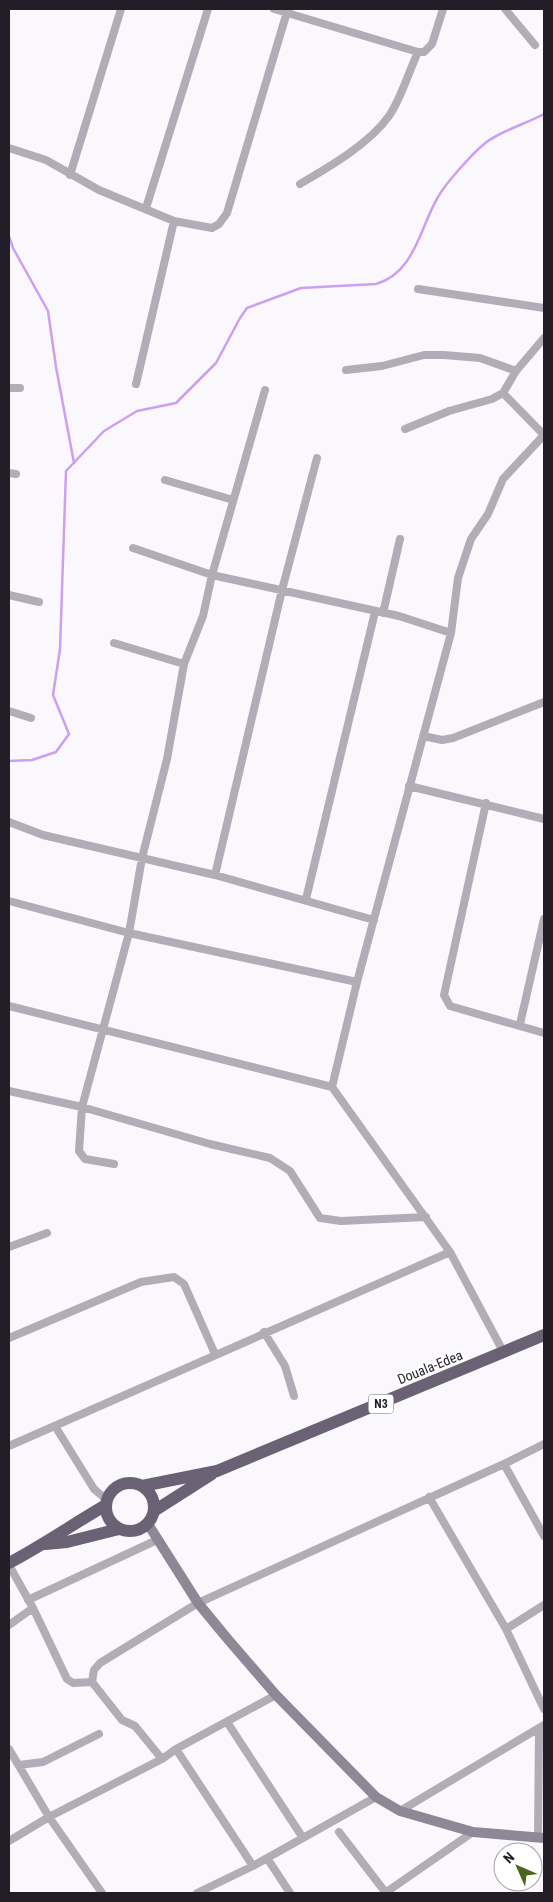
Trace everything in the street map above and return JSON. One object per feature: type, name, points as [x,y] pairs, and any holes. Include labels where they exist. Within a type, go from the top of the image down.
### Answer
[{"type":"highway","name":"Douala-Edea","points":[[154,1511],[216,1471],[544,1336]]},
{"type":"highway","name":"Douala-Edea","points":[[142,1486],[216,1471]]},
{"type":"highway","name":"N3","points":[[9,1564],[44,1544],[107,1502],[113,1491],[122,1485],[132,1483],[142,1486]]},
{"type":"highway","points":[[142,1486],[149,1492],[154,1501],[154,1511],[148,1524]]},
{"type":"highway","points":[[107,1502],[109,1519],[119,1529]]},
{"type":"highway","name":"N3","points":[[44,1544],[67,1542],[119,1529],[134,1531],[148,1524]]},
{"type":"main road","points":[[148,1524],[198,1603],[276,1695],[376,1797],[400,1811],[472,1832],[541,1838]]},
{"type":"street","points":[[70,175],[121,9]]},
{"type":"street","points":[[146,208],[208,9]]},
{"type":"street","points":[[274,9],[418,52],[424,52],[432,44],[443,9]]},
{"type":"street","points":[[505,9],[535,45]]},
{"type":"street","points":[[9,148],[46,160],[98,190],[174,221],[207,229],[219,224],[227,213],[287,12]]},
{"type":"street","points":[[300,184],[332,165],[377,129],[394,108],[418,52]]},
{"type":"street","points":[[136,384],[174,221]]},
{"type":"street","points":[[418,289],[544,308]]},
{"type":"street","points":[[405,429],[449,411],[492,399],[503,393],[516,371],[544,338]]},
{"type":"street","points":[[346,370],[382,366],[424,355],[444,355],[480,358],[516,371]]},
{"type":"street","points":[[9,388],[20,388]]},
{"type":"street","points":[[114,1164],[85,1159],[79,1151],[82,1107],[104,1032],[129,933],[142,858],[168,759],[184,664],[203,616],[212,575],[265,390]]},
{"type":"street","points":[[332,1087],[357,982],[450,633],[458,578],[471,539],[488,514],[503,479],[544,435],[503,393]]},
{"type":"street","points":[[215,874],[282,590],[317,458]]},
{"type":"street","points":[[165,480],[234,500]]},
{"type":"street","points":[[306,899],[379,612],[400,539]]},
{"type":"street","points":[[133,548],[212,575],[379,612],[450,633]]},
{"type":"street","points":[[9,594],[39,602]]},
{"type":"street","points":[[114,643],[184,664]]},
{"type":"street","points":[[423,736],[442,740],[453,738],[544,702]]},
{"type":"street","points":[[9,711],[31,718]]},
{"type":"street","points":[[410,786],[486,803],[544,820]]},
{"type":"street","points":[[486,803],[444,994],[450,1006],[520,1024],[544,1033]]},
{"type":"street","points":[[9,822],[43,835],[215,874],[374,920]]},
{"type":"street","points":[[9,901],[129,933],[357,982]]},
{"type":"street","points":[[520,1024],[544,919]]},
{"type":"street","points":[[9,1006],[104,1032],[332,1087],[450,1252],[504,1353]]},
{"type":"street","points":[[9,1091],[82,1107],[210,1144],[270,1158],[290,1171],[320,1218],[341,1221],[426,1216]]},
{"type":"street","points":[[9,1247],[47,1233]]},
{"type":"street","points":[[9,1446],[264,1332],[450,1252]]},
{"type":"street","points":[[9,1338],[141,1282],[174,1277],[184,1284],[215,1354]]},
{"type":"street","points":[[264,1332],[285,1366],[294,1396]]},
{"type":"street","points":[[55,1426],[94,1489],[107,1502]]},
{"type":"street","points":[[162,1759],[135,1726],[122,1720],[92,1682],[94,1670],[110,1655],[198,1603],[544,1444]]},
{"type":"street","points":[[504,1464],[544,1536]]},
{"type":"street","points":[[429,1497],[506,1629],[544,1709]]},
{"type":"street","points":[[28,1600],[157,1540]]},
{"type":"street","points":[[9,1564],[33,1608],[67,1679],[73,1683],[92,1682]]},
{"type":"street","points":[[506,1629],[544,1606]]},
{"type":"street","points":[[9,1625],[33,1608]]},
{"type":"street","points":[[9,1841],[49,1817],[162,1759],[176,1749],[276,1695]]},
{"type":"street","points":[[227,1722],[303,1838]]},
{"type":"street","points":[[400,1811],[541,1727]]},
{"type":"street","points":[[541,1727],[541,1838]]},
{"type":"street","points":[[20,1765],[42,1762],[99,1734]]},
{"type":"street","points":[[9,1749],[49,1817],[102,1893]]},
{"type":"street","points":[[176,1749],[253,1866]]},
{"type":"street","points":[[197,1893],[253,1866],[376,1797]]},
{"type":"street","points":[[339,1832],[386,1893],[472,1832]]},
{"type":"street","points":[[267,1858],[290,1893]]},
{"type":"street","points":[[212,1886],[217,1893]]},
{"type":"waterway","points":[[9,761],[32,760],[56,752],[69,734],[53,695],[60,649],[66,471],[104,431],[137,411],[176,403],[216,363],[247,308],[301,288],[376,284],[400,270],[415,248],[438,197],[466,162],[488,141],[503,132],[544,114]]},
{"type":"waterway","points":[[9,236],[13,248],[48,311],[56,367],[74,463]]}]
